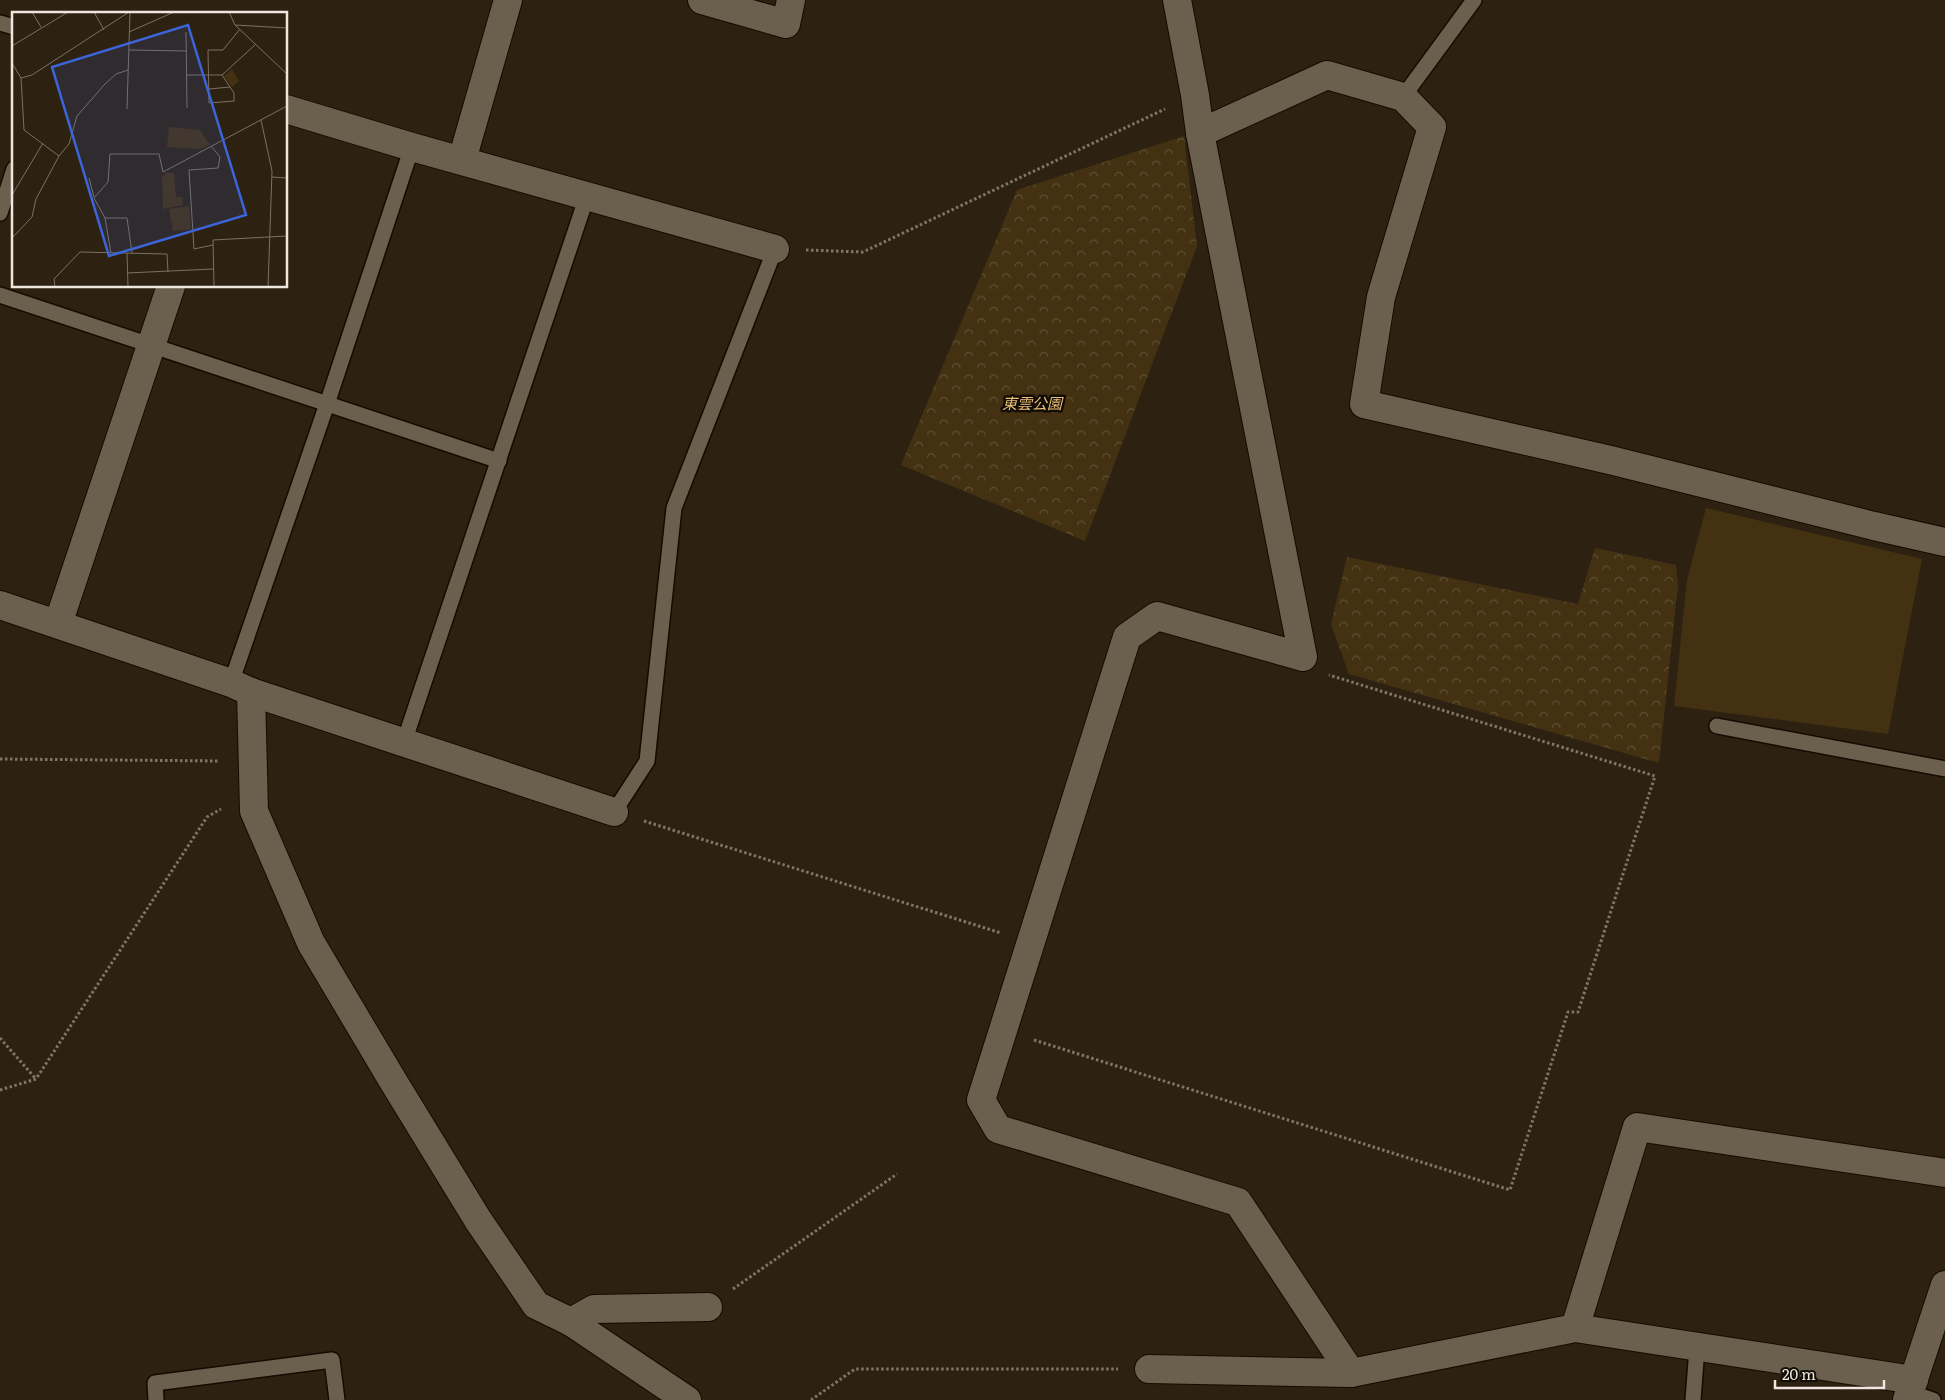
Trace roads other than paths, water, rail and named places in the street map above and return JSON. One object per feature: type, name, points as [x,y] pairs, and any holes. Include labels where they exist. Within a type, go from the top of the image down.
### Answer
[{"type":"street","points":[[462,160],[508,0]]},
{"type":"street","points":[[702,0],[786,24],[791,0]]},
{"type":"street","points":[[1177,0],[1195,95],[1200,133],[1303,657],[1156,616],[1127,637],[981,1100],[998,1129],[1238,1202],[1350,1373]]},
{"type":"street","points":[[1200,133],[1327,75],[1403,97],[1432,127],[1381,297],[1364,404],[1610,460],[1945,542]]},
{"type":"street","points":[[288,110],[412,147],[775,249]]},
{"type":"street","points":[[58,624],[170,288]]},
{"type":"street","points":[[0,605],[614,812]]},
{"type":"street","points":[[241,687],[253,762],[254,811],[311,943],[478,1220],[536,1305],[571,1322],[687,1400]]},
{"type":"street","points":[[1575,1328],[1638,1127],[1945,1173]]},
{"type":"street","points":[[1149,1369],[1350,1373],[1575,1328],[1697,1348],[1916,1393],[1945,1285]]},
{"type":"street","points":[[571,1322],[594,1309],[708,1307]]},
{"type":"lane","points":[[1403,97],[1474,0]]},
{"type":"lane","points":[[241,687],[327,404],[412,147]]},
{"type":"lane","points":[[0,213],[12,175]]},
{"type":"lane","points":[[404,742],[587,196]]},
{"type":"lane","points":[[614,812],[647,761],[674,508],[775,249]]},
{"type":"lane","points":[[0,295],[499,461]]},
{"type":"lane","points":[[1717,726],[1945,769]]},
{"type":"lane","points":[[1693,1400],[1697,1348]]},
{"type":"lane","points":[[156,1400],[155,1383],[332,1360],[337,1400]]},
{"type":"park label","name":"東雲公園","points":[[1032,404]]}]
